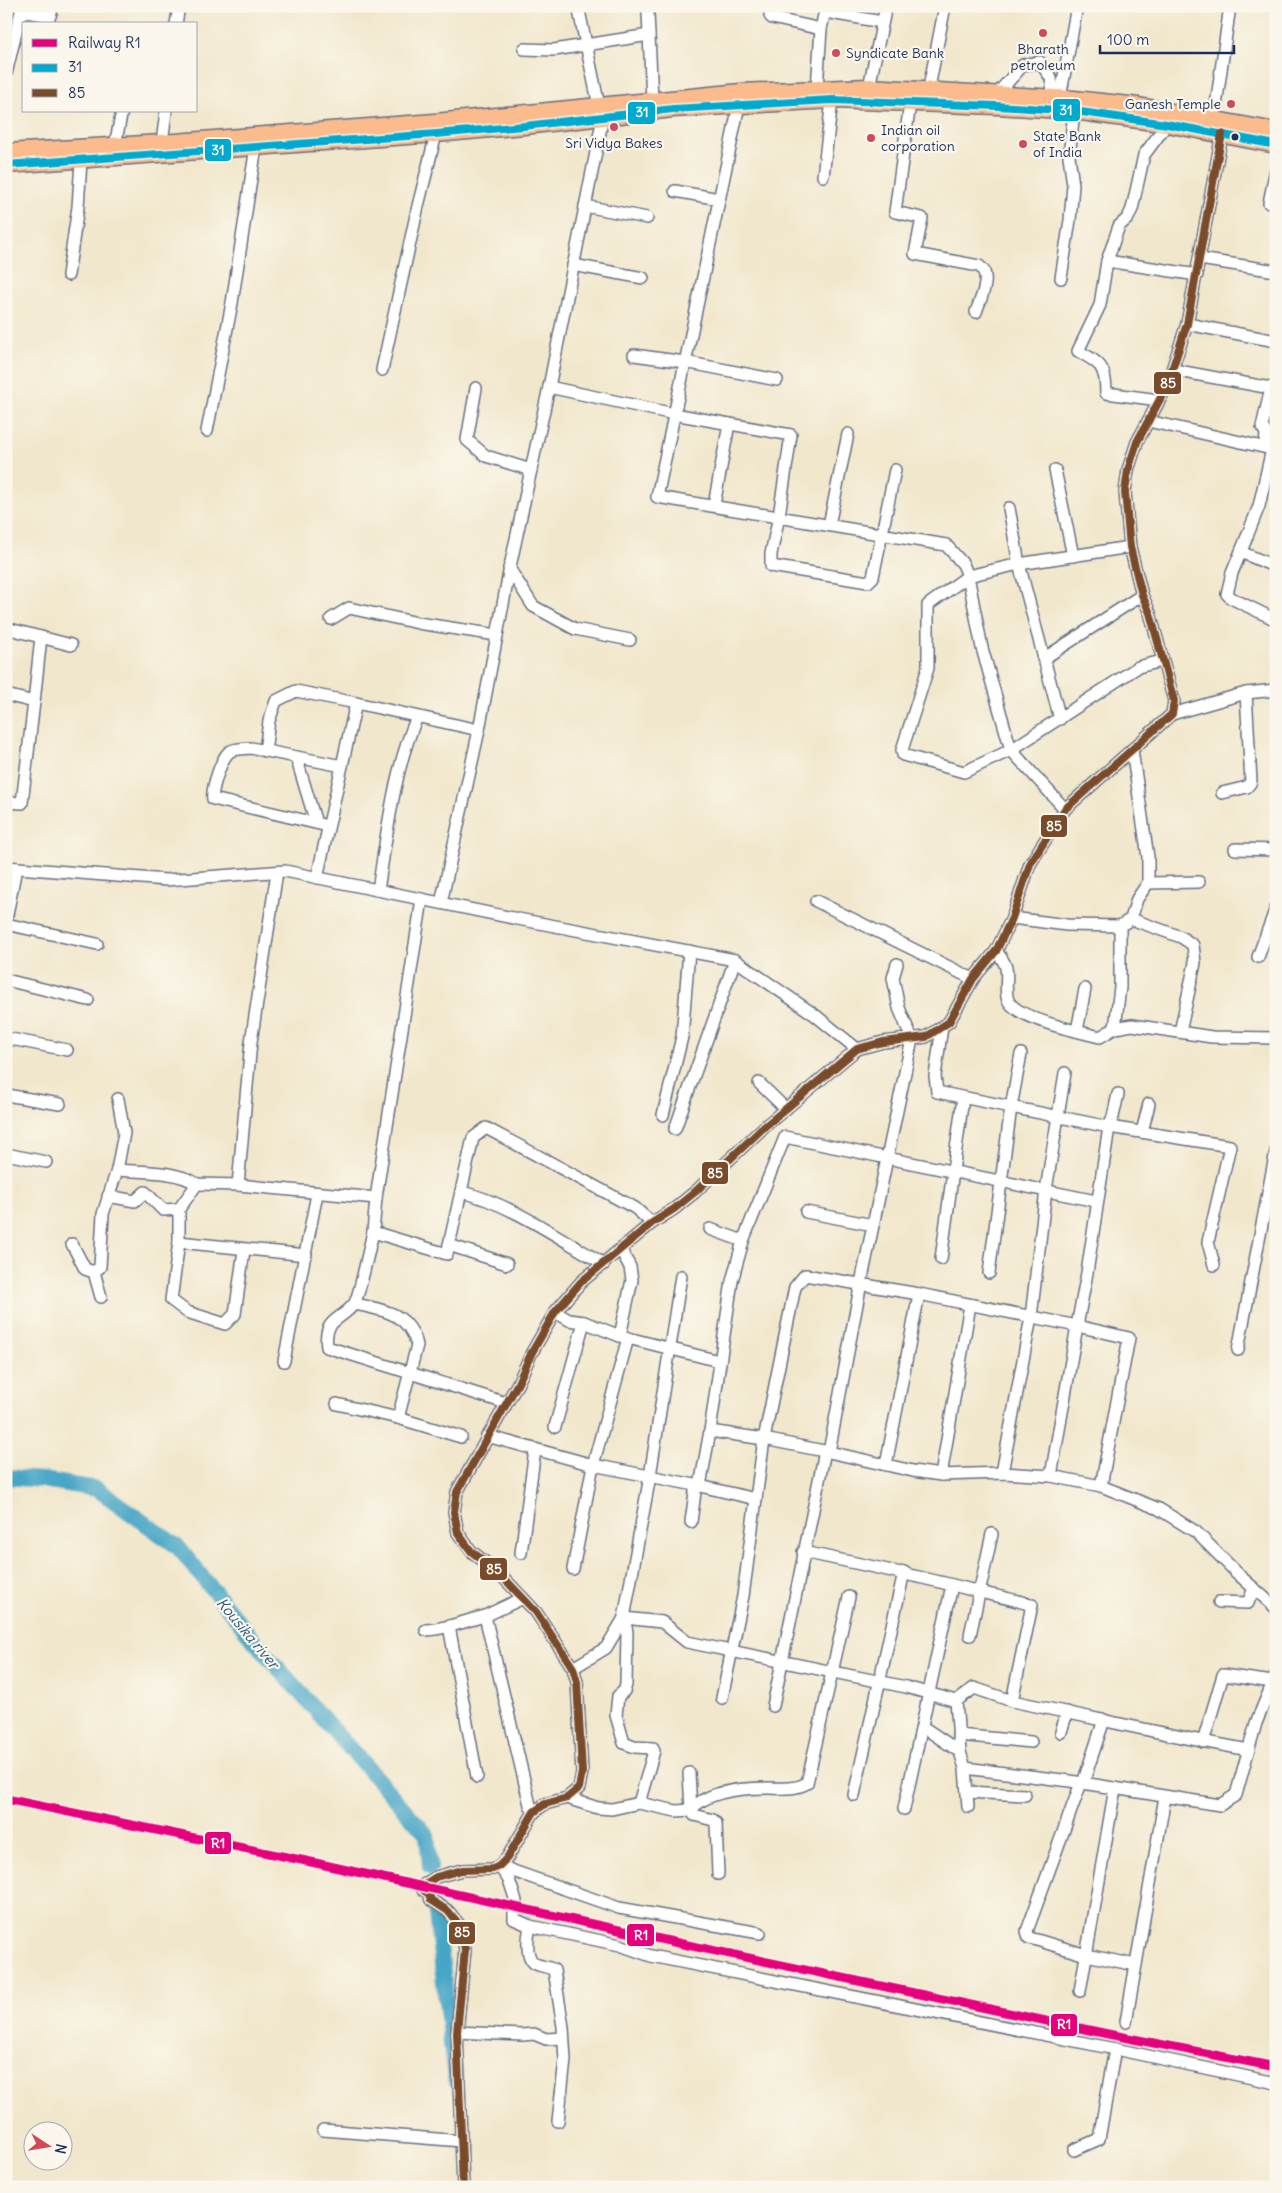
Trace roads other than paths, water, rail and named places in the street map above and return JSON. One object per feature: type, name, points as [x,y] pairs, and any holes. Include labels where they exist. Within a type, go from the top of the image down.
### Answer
[{"type":"highway","points":[[6,165],[81,161],[307,137],[359,134],[436,134],[601,111],[652,100],[817,88],[869,87],[919,96],[1074,111],[1167,124],[1276,131]]},
{"type":"highway","points":[[359,134],[509,116],[919,96],[997,94],[1139,106],[1276,145]]},
{"type":"highway","points":[[6,152],[116,145],[257,141]]},
{"type":"street","points":[[6,74],[20,11],[50,16],[53,6]]},
{"type":"street","points":[[176,22],[178,6]]},
{"type":"street","points":[[441,903],[479,730],[509,568],[549,387],[585,206],[601,111],[578,6]]},
{"type":"street","points":[[771,6],[770,16],[772,18],[821,29]]},
{"type":"street","points":[[869,87],[886,6]]},
{"type":"street","points":[[945,6],[919,96],[895,212],[922,218],[915,254],[979,266],[983,269],[986,276],[976,312]]},
{"type":"street","points":[[1057,98],[1077,6]]},
{"type":"street","points":[[1172,714],[1174,701],[1150,613],[1142,595],[1130,547],[1125,492],[1128,470],[1137,442],[1173,370],[1187,324],[1200,259],[1218,127],[1230,6]]},
{"type":"street","points":[[817,88],[821,29],[825,9],[882,22]]},
{"type":"street","points":[[648,13],[652,100]]},
{"type":"street","points":[[524,49],[554,50],[649,35]]},
{"type":"street","points":[[997,94],[1023,65],[1040,62],[1051,78],[1057,98]]},
{"type":"street","points":[[823,176],[832,100]]},
{"type":"street","points":[[738,105],[657,497],[946,545],[964,564],[968,576],[982,648],[1011,750],[1065,809]]},
{"type":"street","points":[[1061,278],[1070,220],[1073,185],[1069,156],[1074,111]]},
{"type":"street","points":[[116,145],[122,112]]},
{"type":"street","points":[[162,143],[166,112]]},
{"type":"street","points":[[1158,400],[1106,392],[1106,377],[1100,363],[1078,351],[1100,305],[1107,261],[1119,226],[1128,218],[1132,210],[1144,155],[1167,124]]},
{"type":"street","points":[[382,370],[436,134]]},
{"type":"street","points":[[207,431],[232,303],[257,141]]},
{"type":"street","points":[[68,275],[78,207],[81,161]]},
{"type":"street","points":[[1269,203],[1276,169]]},
{"type":"street","points":[[674,191],[719,199]]},
{"type":"street","points":[[585,206],[647,218]]},
{"type":"street","points":[[1200,259],[1276,271]]},
{"type":"street","points":[[1107,261],[1197,275]]},
{"type":"street","points":[[573,265],[643,278]]},
{"type":"street","points":[[1187,324],[1276,341]]},
{"type":"street","points":[[634,355],[685,362],[778,380]]},
{"type":"street","points":[[1173,370],[1273,388],[1262,427],[1271,449],[1259,506],[1232,573],[1227,594],[1230,598],[1276,620]]},
{"type":"street","points":[[549,387],[674,414],[791,435],[779,516],[771,554],[771,566],[868,582],[873,577],[895,470]]},
{"type":"street","points":[[476,388],[467,440],[486,456],[531,470]]},
{"type":"street","points":[[1148,421],[1271,449]]},
{"type":"street","points":[[714,505],[729,424]]},
{"type":"street","points":[[829,525],[848,434]]},
{"type":"street","points":[[1056,470],[1073,556]]},
{"type":"street","points":[[1009,508],[1019,564],[1060,719]]},
{"type":"street","points":[[1130,547],[1019,564],[968,576],[928,605],[928,668],[902,750],[903,755],[964,772],[1011,750],[1138,667],[1162,661]]},
{"type":"street","points":[[1242,549],[1243,553],[1276,567]]},
{"type":"street","points":[[509,568],[533,606],[575,628],[630,640]]},
{"type":"street","points":[[1043,659],[1142,595]]},
{"type":"street","points":[[331,619],[349,608],[418,623],[497,636]]},
{"type":"street","points":[[6,628],[71,645]]},
{"type":"street","points":[[6,802],[22,803],[41,637]]},
{"type":"street","points":[[496,1868],[507,1858],[534,1812],[545,1804],[567,1798],[579,1788],[582,1772],[577,1682],[573,1668],[536,1612],[500,1574],[471,1551],[458,1533],[454,1512],[456,1492],[555,1312],[581,1282],[652,1223],[695,1192],[786,1109],[857,1049],[883,1042],[926,1037],[949,1022],[973,979],[996,951],[1012,918],[1030,864],[1065,809],[1172,714],[1246,693],[1276,690]]},
{"type":"street","points":[[265,751],[269,721],[276,701],[296,691],[479,730]]},
{"type":"street","points":[[1222,793],[1247,787],[1251,782],[1246,693]]},
{"type":"street","points":[[6,694],[34,702]]},
{"type":"street","points":[[317,878],[356,703]]},
{"type":"street","points":[[378,890],[388,826],[408,737],[417,717]]},
{"type":"street","points":[[328,826],[213,799],[214,785],[228,753],[236,749],[251,748],[342,766]]},
{"type":"street","points":[[1012,918],[1067,925],[1120,926],[1131,920],[1137,900],[1148,883],[1148,857],[1132,750]]},
{"type":"street","points":[[296,757],[316,823]]},
{"type":"street","points":[[1235,849],[1276,850]]},
{"type":"street","points":[[6,920],[11,867],[166,880],[285,872],[736,960],[815,1015],[857,1049]]},
{"type":"street","points":[[238,1185],[251,1042],[277,872]]},
{"type":"street","points":[[1148,883],[1199,882]]},
{"type":"street","points":[[422,900],[376,1198],[373,1232],[355,1304],[330,1323],[326,1338],[327,1347],[506,1403]]},
{"type":"street","points":[[816,901],[973,979]]},
{"type":"street","points":[[1258,957],[1276,908]]},
{"type":"street","points":[[1131,920],[1181,938],[1193,945],[1195,964],[1180,1032]]},
{"type":"street","points":[[6,924],[97,944]]},
{"type":"street","points":[[1115,1028],[1120,987],[1120,926]]},
{"type":"street","points":[[663,1115],[682,1038],[689,951]]},
{"type":"street","points":[[996,951],[1005,961],[1007,968],[1007,999],[1020,1011],[1055,1026],[1100,1036],[1115,1028],[1132,1025],[1212,1037],[1276,1038]]},
{"type":"street","points":[[675,1129],[736,960]]},
{"type":"street","points":[[773,1706],[803,1552],[827,1452],[886,1157],[912,1039],[897,1001],[893,978],[897,964]]},
{"type":"street","points":[[6,980],[88,1000]]},
{"type":"street","points":[[1077,1031],[1085,989]]},
{"type":"street","points":[[942,1026],[936,1076],[937,1092],[1109,1127],[1230,1146],[1208,1242],[1214,1265]]},
{"type":"street","points":[[6,1038],[67,1050]]},
{"type":"street","points":[[988,1273],[1002,1183],[1011,1107],[1021,1054]]},
{"type":"street","points":[[1002,1473],[1031,1317],[1056,1117],[1065,1073]]},
{"type":"street","points":[[759,1083],[786,1109]]},
{"type":"street","points":[[6,1094],[60,1104]]},
{"type":"street","points":[[1051,1476],[1087,1273],[1096,1202],[1109,1127],[1118,1094]]},
{"type":"street","points":[[941,1259],[963,1098]]},
{"type":"street","points":[[94,1272],[100,1267],[103,1214],[116,1170],[124,1133],[118,1099]]},
{"type":"street","points":[[1142,1132],[1149,1104]]},
{"type":"street","points":[[373,1232],[447,1254],[473,1138],[486,1128],[635,1208],[652,1223]]},
{"type":"street","points":[[691,1522],[710,1431],[732,1281],[743,1241],[786,1137],[1096,1202]]},
{"type":"street","points":[[1238,1350],[1276,1152]]},
{"type":"street","points":[[6,1154],[46,1162]]},
{"type":"street","points":[[116,1170],[162,1173],[191,1180],[196,1184],[238,1185],[317,1194],[376,1198]]},
{"type":"street","points":[[196,1184],[179,1209],[179,1242],[171,1300],[187,1312],[224,1324],[235,1314],[244,1250]]},
{"type":"street","points":[[108,1196],[135,1201],[145,1192],[163,1210],[179,1209]]},
{"type":"street","points":[[461,1192],[474,1194],[517,1214],[604,1264]]},
{"type":"street","points":[[284,1361],[317,1194]]},
{"type":"street","points":[[806,1212],[873,1225]]},
{"type":"street","points":[[710,1229],[743,1241]]},
{"type":"street","points":[[179,1242],[203,1246],[223,1246],[244,1250],[306,1255]]},
{"type":"street","points":[[72,1244],[85,1269],[94,1272]]},
{"type":"street","points":[[449,1245],[507,1264]]},
{"type":"street","points":[[573,1569],[593,1465],[624,1337],[632,1280],[630,1267],[621,1250]]},
{"type":"street","points":[[94,1272],[101,1297]]},
{"type":"street","points":[[722,1698],[743,1596],[764,1439],[795,1287],[805,1275],[919,1294],[1129,1338],[1101,1486]]},
{"type":"street","points":[[573,1668],[606,1648],[624,1618],[650,1476],[681,1276]]},
{"type":"street","points":[[886,1465],[919,1294]]},
{"type":"street","points":[[355,1304],[399,1317],[409,1325],[417,1345],[398,1418]]},
{"type":"street","points":[[941,1475],[970,1305]]},
{"type":"street","points":[[555,1312],[569,1320],[584,1322],[624,1337],[669,1350],[719,1361]]},
{"type":"street","points":[[555,1427],[584,1322]]},
{"type":"street","points":[[337,1404],[398,1418],[461,1437]]},
{"type":"street","points":[[710,1431],[764,1439],[941,1475],[1002,1473],[1051,1476],[1101,1486],[1159,1509],[1196,1532],[1276,1608]]},
{"type":"street","points":[[487,1436],[593,1465],[698,1485],[756,1499]]},
{"type":"street","points":[[521,1553],[535,1450]]},
{"type":"street","points":[[970,1635],[992,1534]]},
{"type":"street","points":[[803,1552],[904,1572],[979,1592],[1013,1598],[1032,1605],[1012,1701]]},
{"type":"street","points":[[854,1795],[881,1682],[904,1572]]},
{"type":"street","points":[[904,1809],[952,1585]]},
{"type":"street","points":[[1218,1602],[1248,1602],[1254,1588]]},
{"type":"street","points":[[567,1798],[598,1808],[612,1809],[639,1804],[676,1811],[691,1810],[697,1802],[720,1793],[755,1788],[799,1788],[807,1783],[849,1597]]},
{"type":"street","points":[[426,1630],[444,1629],[485,1616],[523,1598]]},
{"type":"street","points":[[485,1616],[530,1805],[534,1812]]},
{"type":"street","points":[[624,1618],[662,1622],[687,1642],[783,1660],[930,1692],[956,1701]]},
{"type":"street","points":[[624,1618],[627,1632],[626,1685],[624,1691],[618,1696],[618,1726],[624,1743],[634,1747],[653,1748],[654,1751],[639,1804]]},
{"type":"street","points":[[449,1626],[477,1777]]},
{"type":"street","points":[[965,1768],[1082,1783],[1220,1805],[1236,1796],[1256,1723],[1274,1678],[1223,1675],[1203,1742]]},
{"type":"street","points":[[956,1701],[974,1688],[1012,1701],[1249,1750]]},
{"type":"street","points":[[956,1701],[958,1735],[960,1752],[965,1768],[968,1807]]},
{"type":"street","points":[[1061,1732],[1067,1712]]},
{"type":"street","points":[[1104,1720],[1026,1931],[1029,1938],[1086,1955],[1136,1965]]},
{"type":"street","points":[[923,1727],[960,1752]]},
{"type":"street","points":[[958,1735],[1031,1742]]},
{"type":"street","points":[[689,1773],[691,1810],[694,1815],[713,1820],[716,1824],[718,1874]]},
{"type":"street","points":[[1080,1991],[1116,1788]]},
{"type":"street","points":[[967,1792],[1025,1794]]},
{"type":"street","points":[[1126,2022],[1165,1797]]},
{"type":"street","points":[[496,1868],[509,1880],[516,1901]]},
{"type":"street","points":[[463,2187],[457,2032],[465,1950],[462,1927],[448,1911],[431,1900],[422,1886],[436,1877],[462,1870],[496,1868],[619,1908],[760,1933]]},
{"type":"street","points":[[514,1912],[514,1919],[530,1926],[620,1945],[651,1956],[1276,2083]]},
{"type":"street","points":[[530,1926],[528,1936],[530,1958],[534,1963],[554,1970],[564,2038],[563,2083],[558,2121]]},
{"type":"street","points":[[457,2032],[534,2034],[546,2039],[564,2038]]},
{"type":"street","points":[[1074,2150],[1099,2139],[1115,2049]]},
{"type":"street","points":[[323,2130],[462,2141]]},
{"type":"waterway","name":"Kousika river","points":[[6,1477],[43,1480],[97,1489],[178,1547],[255,1642],[427,1835],[430,1867]]},
{"type":"waterway","name":"Kousika river","points":[[436,1912],[455,2079]]},
{"type":"rail line","name":"R1","points":[[6,1799],[311,1862],[678,1943],[1108,2034],[1276,2067]]},
{"type":"place","name":"Bharath petroleum","points":[[1043,33]]},
{"type":"place","name":"Syndicate Bank","points":[[836,53]]},
{"type":"place","name":"Ganesh Temple","points":[[1231,104]]},
{"type":"place","name":"Sri Vidya Bakes","points":[[614,127]]},
{"type":"place","name":"Indian oil corporation","points":[[871,138]]},
{"type":"place","name":"State Bank of India","points":[[1023,144]]}]
